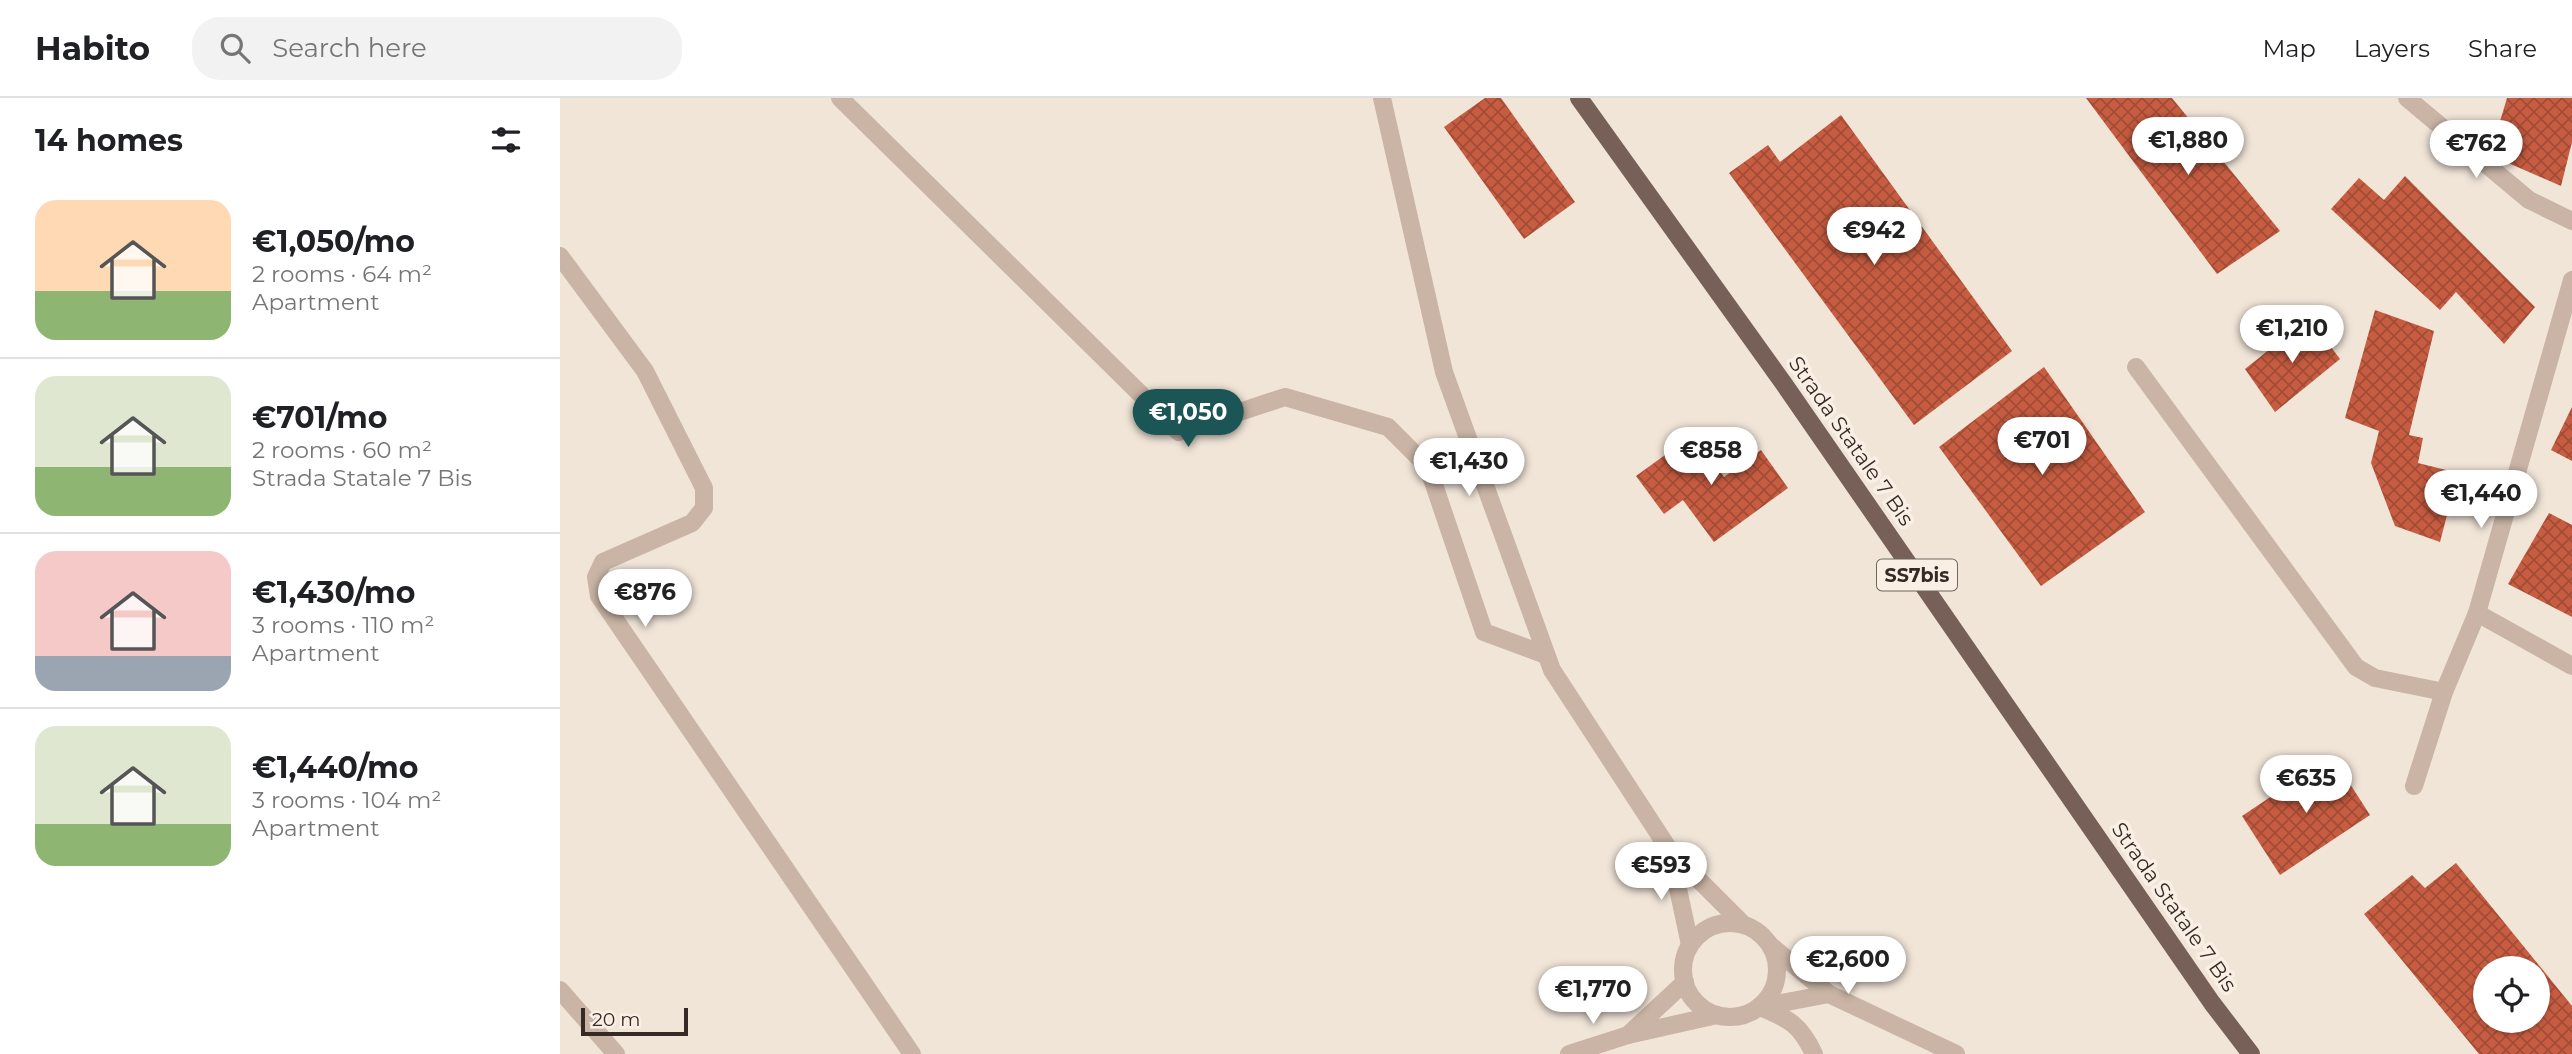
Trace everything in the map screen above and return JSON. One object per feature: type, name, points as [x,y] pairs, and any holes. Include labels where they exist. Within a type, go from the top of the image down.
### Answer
[{"type":"main road","name":"Strada Statale 7 Bis","points":[[1579,98],[1784,384],[2212,1003],[2251,1054]]},
{"type":"street","points":[[840,98],[1179,432],[1285,397],[1388,426],[1428,467],[1484,632],[1546,655]]},
{"type":"street","points":[[1382,98],[1444,372],[1552,670],[1670,851],[1744,924]]},
{"type":"street","points":[[2407,98],[2529,200],[2572,221]]},
{"type":"street","points":[[560,256],[645,371],[704,488],[704,508],[692,523],[603,562],[596,577],[599,596],[912,1054]]},
{"type":"street","points":[[2414,786],[2444,692],[2477,613],[2572,280]]},
{"type":"street","points":[[2136,367],[2356,667],[2375,678],[2444,692]]},
{"type":"street","points":[[2477,613],[2572,666]]},
{"type":"street","points":[[1670,851],[1690,945]]},
{"type":"street","points":[[1771,946],[1776,958],[1775,985],[1769,998],[1759,1007],[1732,1017],[1717,1015],[1703,1008],[1692,997],[1683,970],[1690,945],[1700,933],[1713,926],[1728,922],[1744,924],[1755,929],[1771,946],[1829,994],[1955,1054]]},
{"type":"street","points":[[1628,1035],[1685,982]]},
{"type":"street","points":[[560,990],[616,1054]]},
{"type":"street","points":[[1759,1007],[1829,994]]},
{"type":"street","points":[[1759,1007],[1791,1020],[1809,1042],[1814,1054]]},
{"type":"street","points":[[1569,1054],[1628,1035],[1717,1015]]},
{"type":"building","points":[[1485,98],[1501,98],[1575,202],[1524,239],[1444,127]]},
{"type":"building","points":[[2086,98],[2172,98],[2280,231],[2217,274]]},
{"type":"building","points":[[2507,98],[2572,98],[2572,142],[2561,186],[2490,155]]},
{"type":"building","points":[[1841,115],[2012,351],[1914,425],[1729,173],[1768,145],[1780,162]]},
{"type":"building","points":[[2405,176],[2535,307],[2504,344],[2456,292],[2440,310],[2331,209],[2359,178],[2384,200]]},
{"type":"building","points":[[2375,310],[2434,331],[2409,435],[2423,438],[2418,463],[2458,473],[2440,542],[2395,526],[2371,463],[2379,431],[2345,418]]},
{"type":"building","points":[[2309,318],[2340,359],[2275,412],[2245,369]]},
{"type":"building","points":[[2044,367],[2145,512],[2041,586],[1939,447]]},
{"type":"building","points":[[2572,407],[2572,461],[2551,450]]},
{"type":"building","points":[[1694,434],[1724,477],[1761,450],[1788,488],[1714,542],[1683,500],[1664,514],[1636,476]]},
{"type":"building","points":[[2549,513],[2572,525],[2572,617],[2508,584]]},
{"type":"building","points":[[2332,756],[2370,815],[2280,875],[2242,816]]},
{"type":"building","points":[[2456,863],[2531,956],[2473,956],[2473,1033],[2550,1033],[2550,979],[2572,1006],[2572,1054],[2479,1054],[2364,914],[2412,875],[2425,888]]}]
